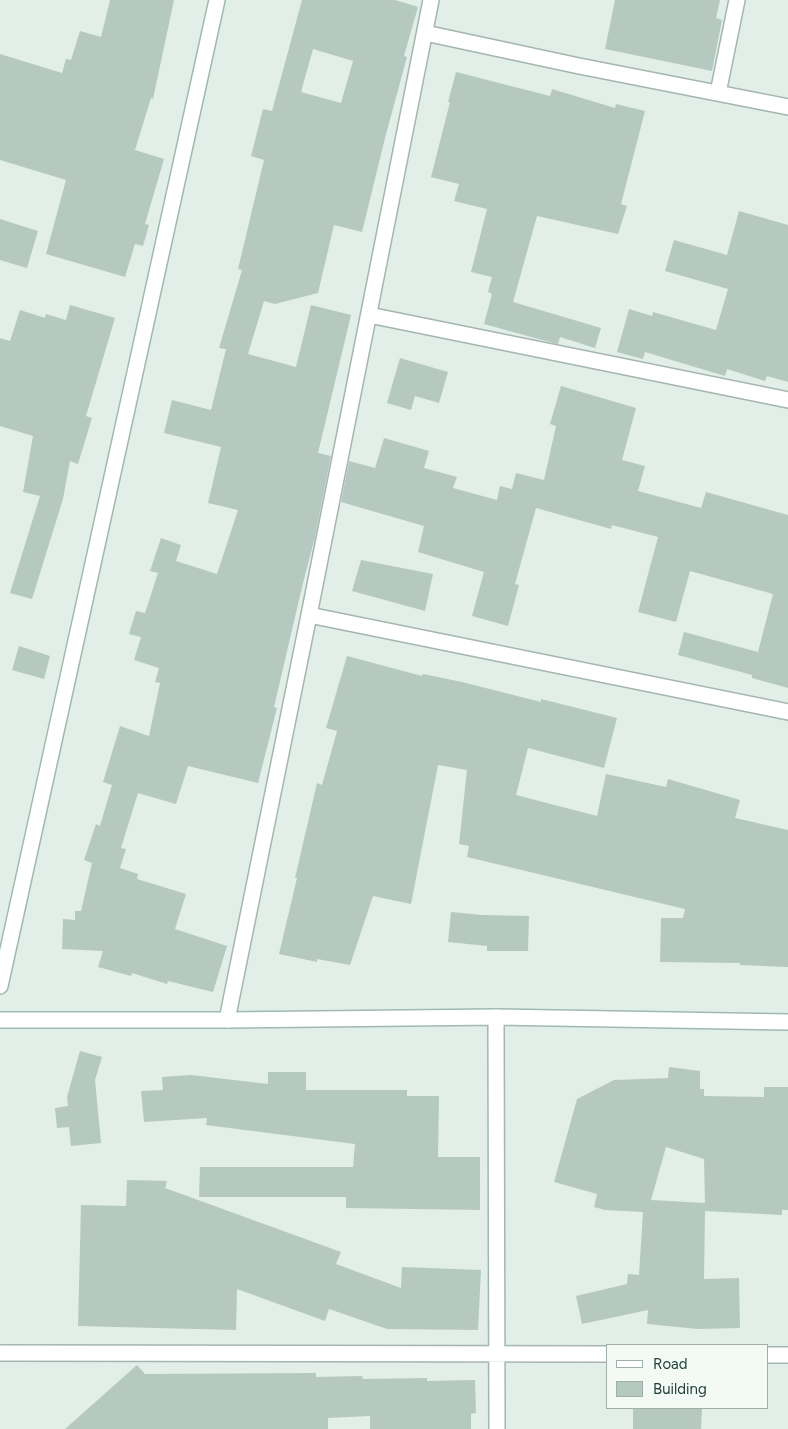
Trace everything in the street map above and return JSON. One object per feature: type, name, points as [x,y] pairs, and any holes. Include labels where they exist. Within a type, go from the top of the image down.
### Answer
[{"type":"street","points":[[0,986],[217,0]]},
{"type":"street","points":[[226,1020],[309,615],[431,0]]},
{"type":"street","points":[[718,93],[737,0]]},
{"type":"street","points":[[425,33],[579,66],[788,107]]},
{"type":"street","points":[[369,315],[788,400]]},
{"type":"street","points":[[309,615],[788,712]]},
{"type":"street","points":[[496,1016],[497,1429]]},
{"type":"street","points":[[0,1020],[226,1020],[496,1016],[788,1022]]},
{"type":"street","points":[[0,1353],[606,1354]]},
{"type":"street","points":[[768,1354],[788,1354]]},
{"type":"building","points":[[110,0],[174,0],[153,99],[151,98],[135,150],[164,159],[145,224],[149,225],[143,246],[135,244],[125,277],[46,254],[66,180],[0,160],[0,54],[62,73],[66,59],[71,60],[80,31],[101,37]]},
{"type":"building","points":[[302,0],[395,0],[418,7],[404,56],[407,57],[362,232],[334,225],[318,293],[275,304],[264,301],[248,354],[296,367],[311,305],[351,315],[318,453],[331,456],[315,537],[274,707],[277,708],[258,783],[188,766],[176,804],[138,793],[121,848],[126,849],[120,868],[138,874],[137,879],[186,894],[175,929],[227,946],[213,992],[168,981],[167,984],[132,973],[131,976],[98,967],[103,951],[62,949],[63,919],[75,920],[75,911],[81,911],[92,863],[84,860],[96,824],[100,826],[112,785],[103,782],[120,726],[149,736],[160,683],[155,682],[159,668],[134,660],[141,637],[129,634],[136,611],[145,613],[158,573],[150,571],[161,538],[181,545],[176,561],[217,574],[238,510],[208,503],[221,447],[164,433],[172,400],[211,410],[226,349],[219,348],[242,270],[238,269],[264,160],[251,156],[263,109],[272,111]],"holes":[[[313,49],[353,61],[341,103],[301,92]]]},
{"type":"building","points":[[615,0],[720,0],[716,18],[722,20],[712,71],[605,49]]},
{"type":"building","points":[[456,72],[550,96],[552,89],[615,108],[616,104],[645,111],[621,204],[627,206],[618,234],[537,216],[513,302],[601,328],[595,348],[560,337],[558,344],[484,324],[492,294],[488,292],[492,277],[471,272],[487,209],[454,201],[459,184],[431,177]]},
{"type":"building","points":[[739,211],[788,225],[788,382],[767,376],[765,381],[727,369],[725,376],[645,352],[643,359],[617,352],[629,309],[652,316],[653,312],[716,330],[728,289],[665,271],[674,240],[727,255]]},
{"type":"building","points":[[0,219],[38,231],[27,268],[0,260]]},
{"type":"building","points":[[70,305],[115,318],[86,416],[92,418],[78,464],[70,461],[63,499],[32,599],[10,593],[40,496],[23,492],[33,436],[0,426],[0,338],[10,341],[20,310],[45,318],[46,314],[66,320]]},
{"type":"building","points":[[400,358],[448,372],[439,403],[415,396],[411,410],[387,403]]},
{"type":"building","points":[[561,386],[636,408],[622,460],[645,466],[638,491],[701,508],[706,492],[788,515],[788,688],[752,678],[752,675],[678,655],[684,632],[758,652],[773,594],[690,571],[676,622],[638,612],[658,537],[612,525],[611,529],[536,508],[515,584],[519,585],[508,626],[472,616],[484,572],[418,552],[424,526],[341,502],[349,461],[375,468],[384,438],[429,451],[424,468],[457,477],[453,488],[497,500],[500,486],[512,489],[516,473],[544,480],[556,426],[550,424]]},
{"type":"building","points":[[361,560],[433,574],[425,611],[352,591]]},
{"type":"building","points":[[19,646],[50,656],[44,679],[12,670]]},
{"type":"building","points":[[347,656],[422,676],[423,674],[462,682],[541,702],[541,699],[617,718],[604,768],[528,748],[516,795],[597,816],[606,774],[666,787],[668,779],[740,800],[735,818],[788,830],[788,967],[740,965],[740,963],[660,962],[661,918],[683,918],[685,909],[467,857],[469,846],[459,844],[467,770],[438,765],[411,904],[373,896],[350,965],[317,959],[317,962],[279,954],[317,783],[322,785],[337,731],[326,728]]},
{"type":"building","points":[[451,912],[529,916],[528,951],[487,951],[487,946],[448,942]]},
{"type":"building","points":[[80,1051],[102,1057],[95,1080],[101,1143],[71,1146],[69,1127],[57,1128],[55,1108],[68,1106],[67,1097]]},
{"type":"building","points":[[669,1067],[700,1071],[700,1089],[704,1089],[704,1096],[764,1097],[764,1087],[788,1087],[788,1210],[782,1210],[782,1215],[705,1211],[704,1279],[739,1278],[740,1328],[698,1329],[647,1324],[648,1310],[582,1324],[576,1296],[627,1284],[628,1274],[639,1275],[643,1212],[605,1210],[594,1207],[597,1194],[554,1182],[577,1099],[614,1080],[668,1078]],"holes":[[[666,1147],[704,1159],[705,1203],[651,1200]]]},
{"type":"building","points":[[268,1072],[306,1072],[306,1090],[407,1090],[407,1096],[439,1096],[438,1157],[480,1157],[480,1210],[346,1208],[346,1197],[199,1197],[200,1167],[353,1167],[355,1144],[206,1125],[207,1118],[144,1122],[141,1091],[163,1090],[162,1077],[191,1075],[268,1084]]},
{"type":"building","points":[[127,1180],[167,1181],[165,1188],[341,1252],[336,1264],[401,1288],[402,1267],[481,1270],[478,1330],[387,1329],[329,1309],[325,1321],[237,1289],[236,1330],[78,1326],[81,1205],[126,1206]]},
{"type":"building","points":[[137,1365],[145,1374],[316,1373],[316,1377],[362,1376],[363,1379],[427,1378],[427,1381],[475,1380],[476,1413],[471,1414],[471,1429],[370,1429],[370,1416],[328,1418],[328,1429],[65,1429]]},
{"type":"building","points":[[633,1409],[702,1409],[701,1429],[633,1429]]}]
